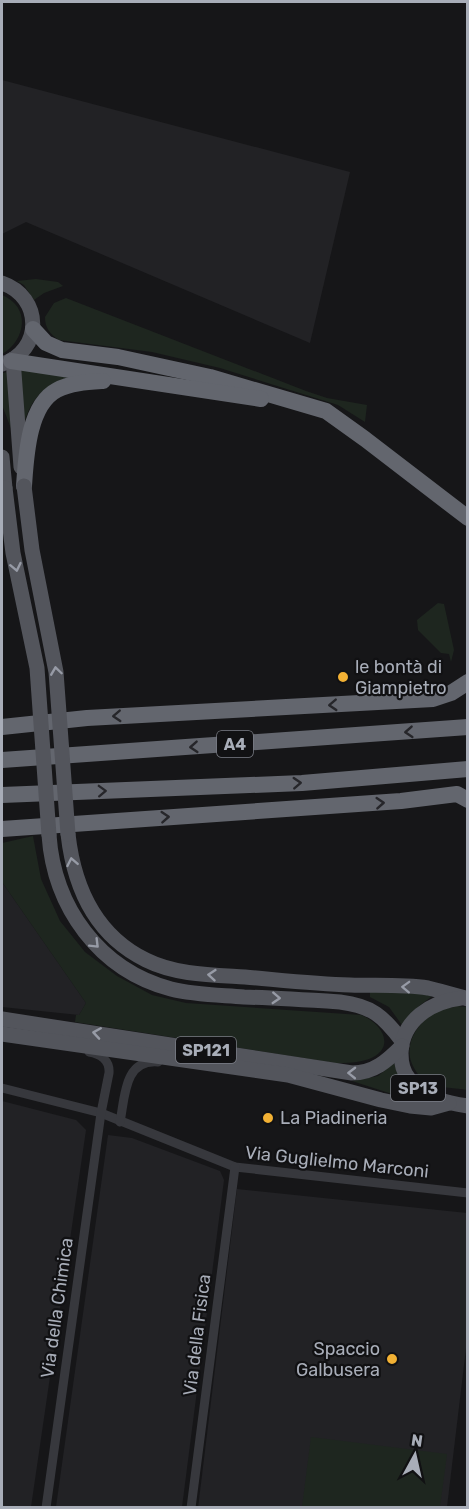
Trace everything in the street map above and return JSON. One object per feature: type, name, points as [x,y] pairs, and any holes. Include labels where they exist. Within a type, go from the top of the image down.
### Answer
[{"type":"highway","points":[[33,329],[46,343],[62,350],[152,364],[210,377],[326,411],[463,513],[468,526]]},
{"type":"highway","points":[[10,361],[233,396],[313,406]]},
{"type":"highway","points":[[24,486],[26,454],[35,418],[50,395],[57,390],[84,383],[137,381]]},
{"type":"highway","points":[[2,727],[87,718],[434,699],[451,693],[468,682]]},
{"type":"highway","name":"A4","points":[[2,760],[468,728]]},
{"type":"highway","points":[[2,795],[302,783],[468,769]]},
{"type":"highway","points":[[2,829],[400,801],[457,794],[468,800]]},
{"type":"main road","points":[[2,284],[14,289],[26,301],[32,314],[33,329],[26,346],[10,361],[30,539],[58,681],[68,834],[74,871],[79,887],[92,911],[109,932],[136,955],[158,965],[193,973],[346,985],[417,987],[466,998]]},
{"type":"main road","points":[[2,457],[13,553],[37,668],[49,835],[56,876],[66,905],[75,920],[96,946],[111,959],[136,975],[171,989],[207,994],[340,1002],[356,1005],[369,1009],[382,1017],[402,1044]]},
{"type":"main road","points":[[402,1044],[410,1023],[423,1012],[443,1002],[466,998]]},
{"type":"main road","name":"SP121","points":[[2,1019],[343,1073],[359,1073],[379,1067],[402,1044]]},
{"type":"main road","name":"SP121","points":[[2,1034],[288,1075],[410,1106],[431,1108],[449,1103]]},
{"type":"main road","name":"SP13","points":[[402,1044],[402,1064],[408,1078],[428,1094],[449,1103],[468,1106]]},
{"type":"main road","points":[[119,1052],[128,1047],[137,1046],[225,1058],[239,1056]]},
{"type":"street","points":[[60,1043],[98,1054],[105,1059],[109,1068]]},
{"type":"street","points":[[109,1068],[119,1052]]},
{"type":"street","points":[[120,1122],[128,1081],[136,1068],[151,1061],[194,1062]]},
{"type":"street","name":"Via della Chimica","points":[[46,1508],[100,1113],[109,1068]]},
{"type":"street","name":"Via Guglielmo Marconi","points":[[2,1088],[100,1113],[235,1167],[468,1193]]},
{"type":"street","name":"Via della Fisica","points":[[191,1508],[235,1167]]},
{"type":"shaded area","points":[[2,80],[350,172],[310,343],[26,222],[2,234]]},
{"type":"shaded area","points":[[36,279],[58,282],[63,286],[44,293],[34,300],[24,285],[17,281]]},
{"type":"shaded area","points":[[2,295],[18,307],[22,324],[16,341],[2,354]]},
{"type":"shaded area","points":[[66,298],[306,391],[327,398],[367,405],[365,422],[338,405],[220,368],[152,352],[59,340],[49,330],[45,317],[54,303]]},
{"type":"shaded area","points":[[20,368],[73,376],[41,392],[31,406],[24,424]]},
{"type":"shaded area","points":[[8,372],[12,431],[2,405],[2,373]]},
{"type":"shaded area","points":[[438,603],[444,604],[454,650],[451,662],[449,654],[441,653],[418,630],[417,620]]},
{"type":"shaded area","points":[[33,836],[41,879],[60,921],[85,952],[117,976],[152,995],[186,1003],[361,1015],[369,1019],[380,1030],[384,1042],[383,1049],[369,1059],[335,1063],[75,1022],[76,1015],[79,1015],[86,1003],[2,882],[2,843]]},
{"type":"shaded area","points":[[2,882],[86,1003],[79,1015],[2,1007]]},
{"type":"shaded area","points":[[370,991],[409,991],[431,997],[419,1006],[402,1025],[389,1007],[370,997]]},
{"type":"shaded area","points":[[457,1006],[467,1007],[467,1090],[427,1083],[417,1073],[410,1060],[409,1051],[418,1027],[431,1015]]},
{"type":"shaded area","points":[[394,1063],[401,1080],[423,1098],[389,1093],[352,1081],[378,1076]]},
{"type":"shaded area","points":[[2,1101],[76,1120],[86,1130],[31,1507],[2,1507]]},
{"type":"shaded area","points":[[108,1135],[132,1138],[220,1171],[224,1180],[182,1507],[56,1507]]},
{"type":"shaded area","points":[[237,1189],[467,1213],[467,1340],[447,1507],[198,1508]]},
{"type":"shaded area","points":[[311,1437],[447,1454],[440,1507],[302,1507]]},
{"type":"place","name":"le bontà di Giampietro","points":[[343,677]]},
{"type":"place","name":"La Piadineria","points":[[268,1118]]},
{"type":"place","name":"Spaccio Galbusera","points":[[392,1359]]}]
